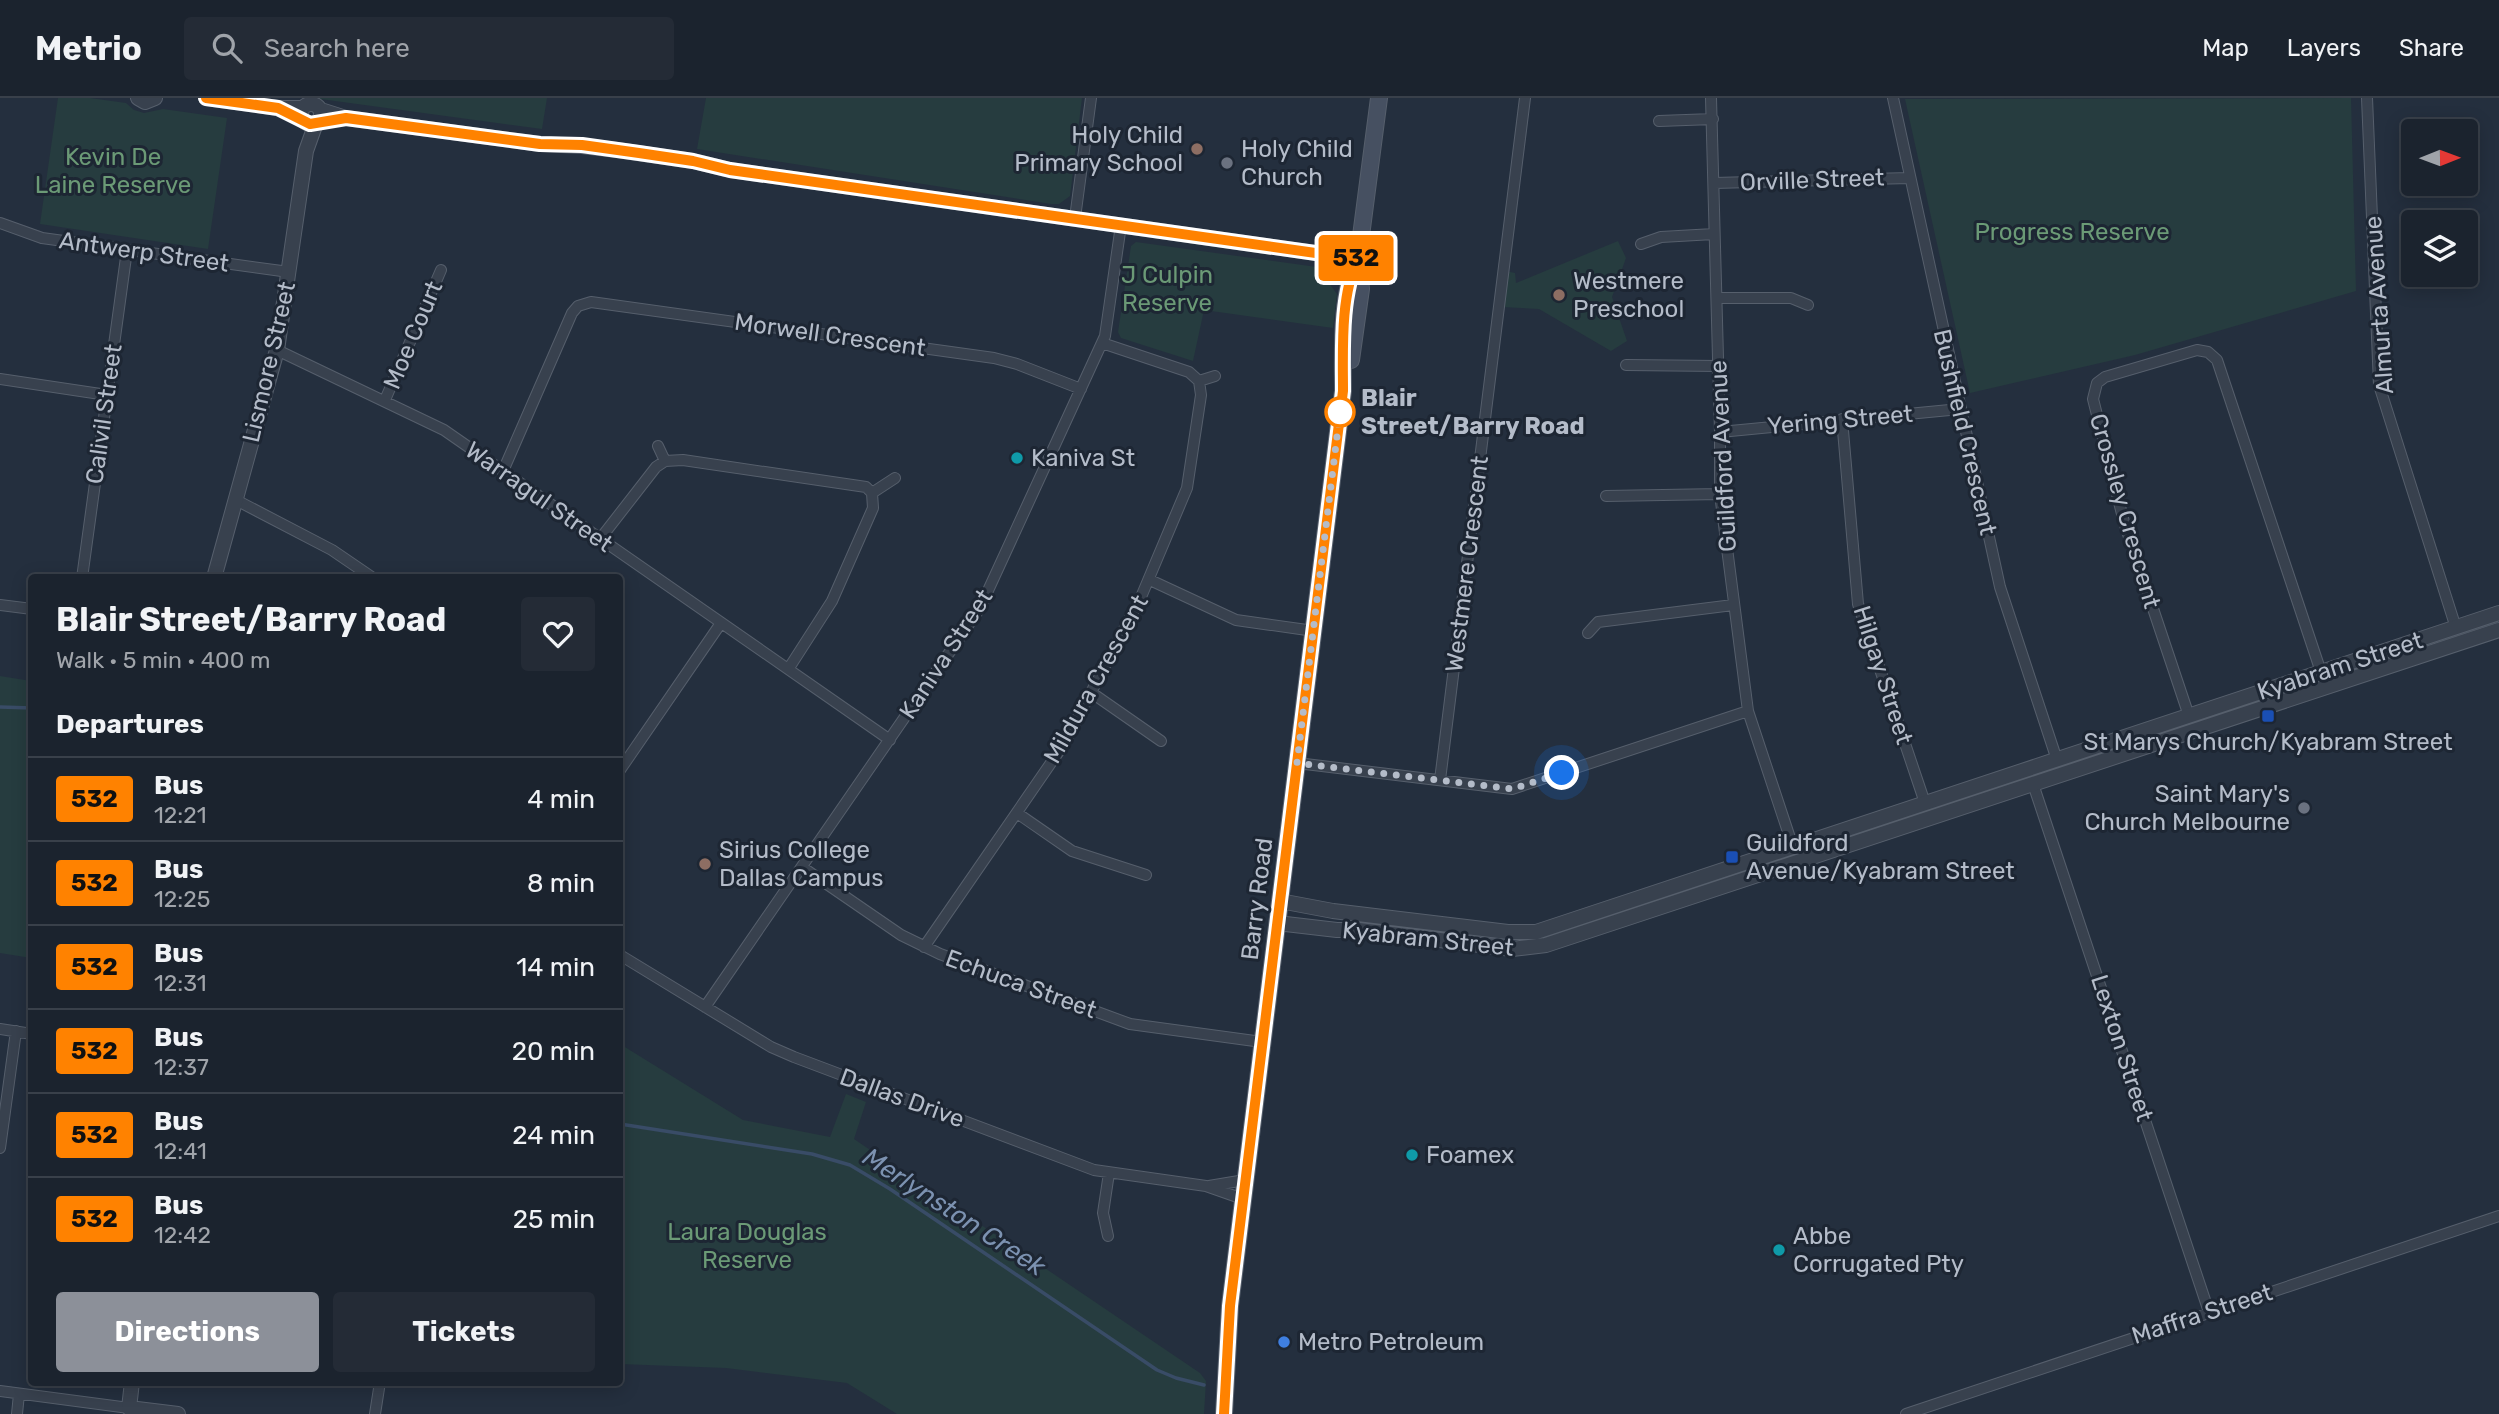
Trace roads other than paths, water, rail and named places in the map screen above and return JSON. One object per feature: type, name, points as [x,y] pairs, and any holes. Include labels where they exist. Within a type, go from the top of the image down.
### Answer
[{"type":"main road","name":"Barry Road","points":[[1224,1414],[1230,1306],[1343,391],[1343,348],[1350,279],[1358,259],[1379,98]]},
{"type":"street","points":[[138,98],[145,102],[155,98]]},
{"type":"street","points":[[206,98],[278,108],[311,117],[346,118],[540,144],[581,154],[642,163],[692,170],[730,170],[1358,259]]},
{"type":"street","points":[[1075,218],[1091,98]]},
{"type":"street","name":"Westmere Crescent","points":[[1440,780],[1525,98]]},
{"type":"street","name":"Guildford Avenue","points":[[1711,98],[1720,494],[1748,711],[1796,855]]},
{"type":"street","name":"Bushfield Crescent","points":[[1894,98],[2000,587],[2057,760]]},
{"type":"street","name":"Almurta Avenue","points":[[2367,98],[2379,385],[2456,628]]},
{"type":"street","name":"Lismore Street","points":[[215,574],[277,350],[311,117]]},
{"type":"street","points":[[1660,121],[1713,119]]},
{"type":"street","name":"Orville Street","points":[[1714,183],[1910,178]]},
{"type":"street","name":"Antwerp Street","points":[[0,223],[42,238],[289,272]]},
{"type":"street","name":"Kaniva Street","points":[[705,1007],[980,608],[1102,343],[1107,329],[1121,225]]},
{"type":"street","points":[[1641,244],[1661,237],[1714,234]]},
{"type":"street","name":"Calivil Street","points":[[83,574],[127,250]]},
{"type":"street","name":"Moe Court","points":[[385,400],[441,270]]},
{"type":"street","points":[[503,471],[576,307],[566,298]]},
{"type":"street","points":[[1717,298],[1791,298],[1808,305]]},
{"type":"street","name":"Morwell Crescent","points":[[576,307],[595,302],[994,358],[1081,388]]},
{"type":"street","points":[[1102,343],[1189,372],[1199,382],[1216,376]]},
{"type":"street","name":"Warragul Street","points":[[277,350],[444,430],[891,740]]},
{"type":"street","name":"Crossley Crescent","points":[[2189,716],[2124,522],[2092,399],[2094,388],[2105,377],[2197,350],[2208,352],[2217,360],[2321,673]]},
{"type":"street","points":[[1626,365],[1718,366]]},
{"type":"street","points":[[0,379],[107,395]]},
{"type":"street","name":"Mildura Crescent","points":[[924,947],[1064,744],[1150,580],[1189,480],[1201,395],[1199,382]]},
{"type":"street","name":"Yering Street","points":[[1720,432],[1960,409]]},
{"type":"street","name":"Hilgay Street","points":[[1842,419],[1858,604],[1925,803]]},
{"type":"street","points":[[658,446],[665,461]]},
{"type":"street","points":[[600,539],[649,474],[665,461],[683,460],[860,485],[872,493]]},
{"type":"street","points":[[872,493],[895,478]]},
{"type":"street","points":[[789,668],[832,601],[873,508],[872,493]]},
{"type":"street","points":[[1606,496],[1720,494]]},
{"type":"street","points":[[236,500],[344,557],[367,574]]},
{"type":"street","points":[[1150,580],[1236,620],[1314,631]]},
{"type":"street","points":[[0,605],[28,608]]},
{"type":"street","points":[[1588,633],[1598,622],[1733,606]]},
{"type":"street","name":"Kyabram Street","points":[[1280,901],[1333,911],[1518,933],[1536,932],[2033,784],[2133,751],[2321,673],[2499,613]]},
{"type":"street","points":[[623,761],[626,752],[722,623]]},
{"type":"street","name":"Kyabram Street","points":[[2456,628],[2460,632],[2469,633],[2499,628]]},
{"type":"street","name":"Kyabram Street","points":[[2450,646],[2455,639],[2456,628]]},
{"type":"street","name":"Kyabram Street","points":[[1277,923],[1512,949],[1534,948],[1577,935],[1796,855],[1925,803],[2189,716],[2226,712],[2450,646],[2499,628]]},
{"type":"street","points":[[1092,693],[1161,741]]},
{"type":"street","points":[[1297,763],[1512,789],[1748,711]]},
{"type":"street","name":"Kyabram Street","points":[[2057,760],[2069,766],[2133,751]]},
{"type":"street","points":[[2056,776],[2057,760]]},
{"type":"street","name":"Lexton Street","points":[[2033,784],[2209,1312]]},
{"type":"street","points":[[1017,813],[1072,850],[1146,875]]},
{"type":"street","name":"Echuca Street","points":[[802,867],[901,935],[924,947],[1130,1024],[1262,1042]]},
{"type":"street","points":[[1572,920],[1577,935]]},
{"type":"street","name":"Dallas Drive","points":[[623,957],[781,1052],[1094,1170],[1206,1186],[1243,1199]]},
{"type":"street","points":[[0,1029],[28,1033]]},
{"type":"street","points":[[0,1148],[16,1031]]},
{"type":"street","points":[[1108,1236],[1103,1213],[1109,1173]]},
{"type":"street","name":"Dallas Drive","points":[[1206,1186],[1245,1180]]},
{"type":"street","name":"Maffra Street","points":[[1906,1414],[2499,1216]]},
{"type":"street","points":[[129,1408],[132,1386]]},
{"type":"street","points":[[375,1414],[379,1386]]},
{"type":"street","points":[[0,1391],[178,1414]]},
{"type":"street","points":[[17,1414],[19,1394]]},
{"type":"waterway","name":"Merlynston Creek","points":[[0,707],[28,708]]},
{"type":"waterway","name":"Merlynston Creek","points":[[623,1124],[812,1154],[850,1165],[890,1189],[1157,1370],[1204,1385]]},
{"type":"place","name":"Holy Child Primary School","points":[[1197,149]]},
{"type":"place","name":"Holy Child Church","points":[[1227,163]]},
{"type":"place","name":"Westmere Preschool","points":[[1559,295]]},
{"type":"place","name":"Blair Street/Barry Road","points":[[1340,412]]},
{"type":"place","name":"Kaniva St","points":[[1017,458]]},
{"type":"place","name":"St Marys Church/Kyabram Street","points":[[2268,716]]},
{"type":"place","name":"Saint Mary's Church Melbourne","points":[[2304,808]]},
{"type":"place","name":"Guildford Avenue/Kyabram Street","points":[[1732,857]]},
{"type":"place","name":"Sirius College Dallas Campus","points":[[705,864]]},
{"type":"place","name":"Foamex","points":[[1412,1155]]},
{"type":"place","name":"Abbe Corrugated Pty","points":[[1779,1250]]},
{"type":"place","name":"Metro Petroleum","points":[[1284,1342]]},
{"type":"park label","name":"Kevin De Laine Reserve","points":[[113,171]]},
{"type":"park label","name":"Progress Reserve","points":[[2072,232]]},
{"type":"park label","name":"J Culpin Reserve","points":[[1167,289]]},
{"type":"park label","name":"Laura Douglas Reserve","points":[[747,1246]]}]
